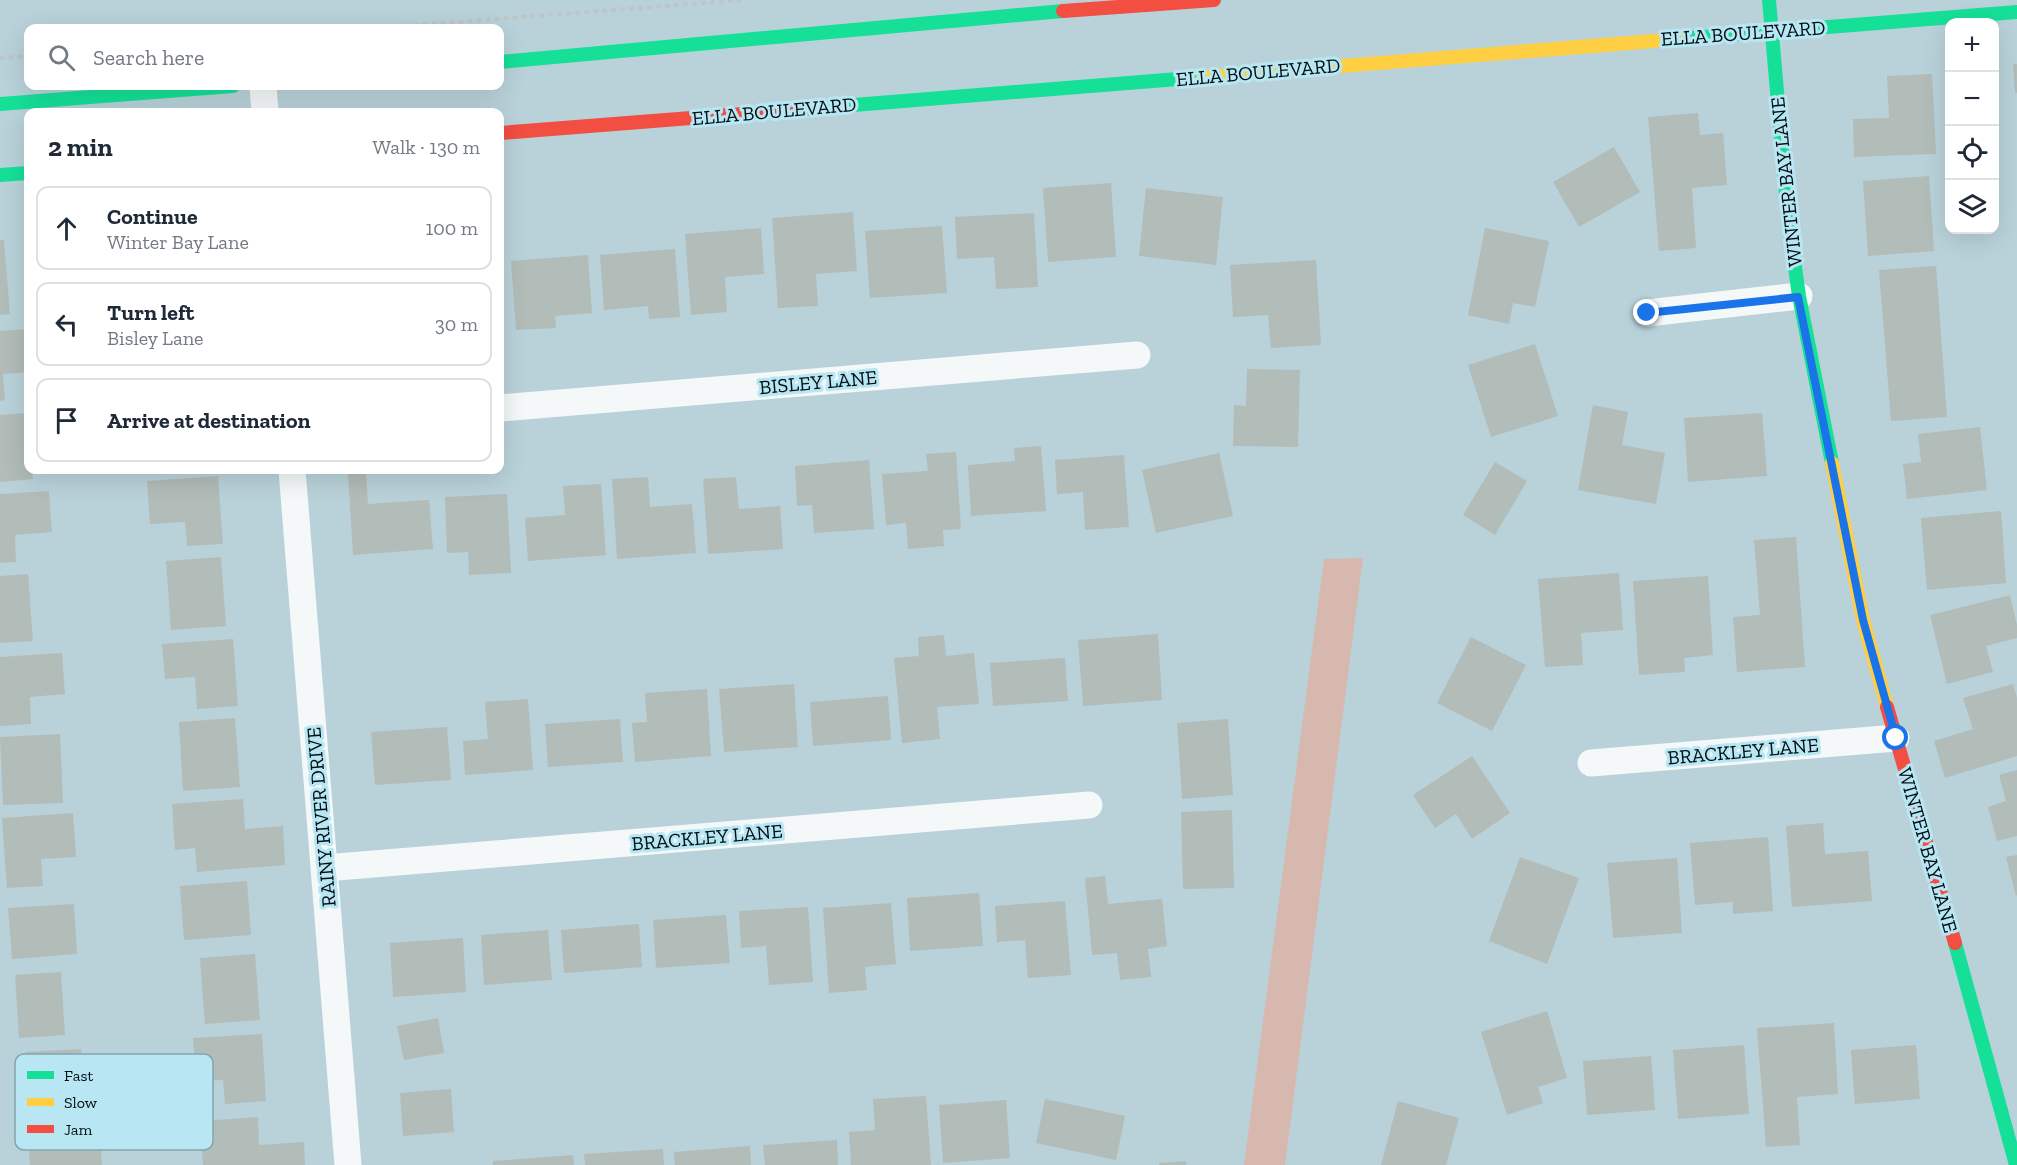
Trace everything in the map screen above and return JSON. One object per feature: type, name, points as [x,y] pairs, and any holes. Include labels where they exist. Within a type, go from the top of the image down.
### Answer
[{"type":"main road","points":[[504,62],[1062,11],[1214,0]]},
{"type":"main road","name":"WINTER BAY LANE","points":[[1769,0],[1788,217],[1798,297],[1863,620],[1938,880],[2016,1165]]},
{"type":"main road","name":"ELLA BOULEVARD","points":[[504,133],[2017,12]]},
{"type":"main road","points":[[0,104],[181,90]]},
{"type":"main road","points":[[0,176],[24,173]]},
{"type":"street","points":[[263,90],[265,108]]},
{"type":"street","points":[[1647,313],[1798,297]]},
{"type":"street","name":"BISLEY LANE","points":[[504,408],[1137,355]]},
{"type":"street","name":"RAINY RIVER DRIVE","points":[[292,474],[348,1165]]},
{"type":"street","name":"BRACKLEY LANE","points":[[1591,764],[1896,738]]},
{"type":"street","name":"BRACKLEY LANE","points":[[325,868],[1089,806]]},
{"type":"path","points":[[430,24],[742,0]]},
{"type":"path","points":[[0,58],[24,56]]},
{"type":"shaded area","points":[[1363,558],[1285,1165],[1244,1165],[1324,559]]},
{"type":"building","points":[[2013,64],[2017,64],[2017,93],[2015,93]]},
{"type":"building","points":[[1932,74],[1936,154],[1854,157],[1853,119],[1889,118],[1887,76]]},
{"type":"building","points":[[1698,113],[1700,135],[1723,133],[1727,185],[1692,188],[1696,248],[1659,251],[1648,117]]},
{"type":"building","points":[[1614,147],[1640,192],[1579,227],[1553,182]]},
{"type":"building","points":[[1929,176],[1934,251],[1868,256],[1863,181]]},
{"type":"building","points":[[1111,183],[1116,257],[1048,262],[1043,188]]},
{"type":"building","points":[[1146,188],[1223,197],[1216,265],[1139,256]]},
{"type":"building","points":[[853,212],[857,271],[816,274],[818,306],[778,308],[772,218]]},
{"type":"building","points":[[1034,213],[1038,287],[996,289],[994,257],[957,259],[955,217]]},
{"type":"building","points":[[942,226],[947,293],[870,298],[865,231]]},
{"type":"building","points":[[761,228],[764,274],[725,277],[727,312],[691,315],[685,234]]},
{"type":"building","points":[[1485,228],[1549,241],[1535,307],[1513,303],[1509,324],[1468,315]]},
{"type":"building","points":[[0,240],[4,240],[10,314],[0,315]]},
{"type":"building","points":[[675,249],[680,317],[649,319],[648,306],[604,310],[600,255]]},
{"type":"building","points":[[588,255],[592,313],[555,316],[556,328],[516,330],[511,261]]},
{"type":"building","points":[[1316,260],[1321,345],[1271,348],[1268,315],[1233,317],[1230,265]]},
{"type":"building","points":[[1936,266],[1947,417],[1891,421],[1879,270]]},
{"type":"building","points":[[24,329],[24,372],[3,374],[5,400],[0,401],[0,331]]},
{"type":"building","points":[[1535,344],[1558,416],[1491,437],[1468,365]]},
{"type":"building","points":[[1247,369],[1300,370],[1298,447],[1233,446],[1234,405],[1246,406]]},
{"type":"building","points":[[1593,405],[1628,412],[1622,445],[1665,453],[1656,504],[1578,490]]},
{"type":"building","points":[[24,413],[24,474],[32,474],[33,479],[0,482],[0,415]]},
{"type":"building","points":[[1762,413],[1767,476],[1688,482],[1684,418]]},
{"type":"building","points":[[1980,427],[1987,490],[1907,499],[1903,464],[1921,462],[1918,434]]},
{"type":"building","points":[[1041,446],[1046,511],[971,516],[968,465],[1015,461],[1014,448]]},
{"type":"building","points":[[956,452],[961,529],[943,530],[944,546],[908,549],[906,523],[886,525],[882,474],[928,471],[926,454]]},
{"type":"building","points":[[1219,453],[1233,516],[1156,533],[1142,470]]},
{"type":"building","points":[[1124,455],[1129,527],[1085,530],[1083,492],[1057,494],[1055,460]]},
{"type":"building","points":[[869,460],[874,529],[814,533],[812,505],[797,506],[795,466]]},
{"type":"building","points":[[1495,462],[1527,481],[1495,535],[1463,515]]},
{"type":"building","points":[[348,474],[366,474],[368,504],[429,500],[433,549],[353,555]]},
{"type":"building","points":[[218,476],[223,544],[187,546],[185,522],[150,524],[147,481]]},
{"type":"building","points":[[648,477],[650,507],[692,504],[696,553],[617,559],[612,479]]},
{"type":"building","points":[[736,477],[739,509],[780,506],[783,549],[708,554],[703,479]]},
{"type":"building","points":[[601,484],[606,555],[528,561],[525,518],[565,515],[563,486]]},
{"type":"building","points":[[49,491],[52,532],[15,535],[16,562],[0,563],[0,494]]},
{"type":"building","points":[[507,494],[511,573],[469,575],[468,552],[447,553],[445,497]]},
{"type":"building","points":[[2001,511],[2006,583],[1927,590],[1921,518]]},
{"type":"building","points":[[1796,537],[1805,667],[1737,672],[1733,617],[1760,615],[1754,540]]},
{"type":"building","points":[[221,557],[226,626],[171,630],[166,561]]},
{"type":"building","points":[[1619,573],[1623,630],[1581,633],[1583,665],[1545,667],[1538,579]]},
{"type":"building","points":[[28,574],[33,641],[0,643],[0,576]]},
{"type":"building","points":[[1708,576],[1713,655],[1684,658],[1685,672],[1639,675],[1633,581]]},
{"type":"building","points":[[2010,595],[2017,625],[2017,638],[1986,646],[1993,672],[1947,684],[1930,615]]},
{"type":"building","points":[[1158,634],[1162,700],[1083,706],[1078,640]]},
{"type":"building","points":[[944,635],[946,656],[974,653],[979,704],[937,707],[940,739],[902,743],[894,658],[919,656],[918,637]]},
{"type":"building","points":[[1471,637],[1526,665],[1492,731],[1437,703]]},
{"type":"building","points":[[233,639],[238,706],[197,709],[195,677],[165,679],[162,644]]},
{"type":"building","points":[[62,653],[65,694],[30,697],[31,724],[0,726],[0,657]]},
{"type":"building","points":[[1065,658],[1068,701],[993,706],[990,663]]},
{"type":"building","points":[[794,684],[798,747],[724,752],[719,689]]},
{"type":"building","points":[[2013,684],[2017,698],[2017,756],[1945,778],[1934,741],[1973,729],[1963,698]]},
{"type":"building","points":[[707,689],[711,756],[635,762],[632,723],[647,722],[645,693]]},
{"type":"building","points":[[888,696],[891,740],[813,746],[810,702]]},
{"type":"building","points":[[528,699],[533,770],[465,775],[463,741],[488,739],[485,702]]},
{"type":"building","points":[[235,718],[240,787],[183,791],[179,722]]},
{"type":"building","points":[[620,719],[623,762],[548,767],[545,724]]},
{"type":"building","points":[[1228,719],[1233,795],[1182,799],[1177,723]]},
{"type":"building","points":[[447,727],[451,780],[375,785],[371,732]]},
{"type":"building","points":[[60,734],[63,803],[3,805],[0,737]]},
{"type":"building","points":[[1472,756],[1510,813],[1472,839],[1456,814],[1435,828],[1413,795]]},
{"type":"building","points":[[2017,770],[2017,836],[1997,841],[1988,807],[2006,801],[1999,775]]},
{"type":"building","points":[[243,799],[245,829],[283,826],[285,865],[197,872],[195,848],[175,850],[172,804]]},
{"type":"building","points":[[1232,810],[1234,888],[1183,889],[1181,812]]},
{"type":"building","points":[[73,813],[76,857],[41,859],[43,886],[7,888],[2,818]]},
{"type":"building","points":[[1823,823],[1825,854],[1868,851],[1872,901],[1792,907],[1786,826]]},
{"type":"building","points":[[1768,837],[1773,911],[1733,914],[1733,902],[1695,905],[1690,843]]},
{"type":"building","points":[[2017,855],[2017,895],[2016,896],[2006,857]]},
{"type":"building","points":[[1520,857],[1579,878],[1547,964],[1489,941]]},
{"type":"building","points":[[1677,858],[1682,933],[1613,938],[1607,863]]},
{"type":"building","points":[[1105,876],[1108,904],[1162,899],[1167,946],[1148,949],[1151,977],[1120,980],[1117,953],[1092,955],[1085,878]]},
{"type":"building","points":[[247,881],[251,935],[184,940],[180,886]]},
{"type":"building","points":[[979,893],[983,946],[910,951],[907,898]]},
{"type":"building","points":[[1065,901],[1071,975],[1028,978],[1025,940],[997,942],[995,906]]},
{"type":"building","points":[[891,903],[896,964],[865,967],[867,990],[829,993],[823,908]]},
{"type":"building","points":[[74,904],[77,954],[12,959],[8,908]]},
{"type":"building","points":[[808,907],[813,982],[769,985],[766,946],[741,948],[739,911]]},
{"type":"building","points":[[726,915],[730,963],[656,968],[653,920]]},
{"type":"building","points":[[639,924],[642,967],[564,973],[561,930]]},
{"type":"building","points":[[548,930],[552,980],[484,985],[481,935]]},
{"type":"building","points":[[463,938],[466,992],[393,997],[390,943]]},
{"type":"building","points":[[255,954],[260,1020],[205,1024],[200,958]]},
{"type":"building","points":[[61,972],[65,1035],[19,1038],[15,975]]},
{"type":"building","points":[[1547,1011],[1567,1078],[1538,1087],[1543,1103],[1507,1115],[1481,1032]]},
{"type":"building","points":[[438,1018],[444,1053],[404,1060],[397,1026]]},
{"type":"building","points":[[1834,1023],[1838,1094],[1797,1097],[1800,1145],[1766,1147],[1757,1028]]},
{"type":"building","points":[[262,1034],[266,1101],[225,1104],[223,1080],[213,1080],[213,1054],[194,1054],[193,1038]]},
{"type":"building","points":[[1744,1045],[1749,1114],[1678,1119],[1673,1050]]},
{"type":"building","points":[[1916,1045],[1920,1099],[1855,1104],[1851,1050]]},
{"type":"building","points":[[81,1049],[81,1054],[25,1054],[25,1052]]},
{"type":"building","points":[[1651,1056],[1655,1110],[1587,1115],[1583,1061]]},
{"type":"building","points":[[451,1089],[454,1132],[403,1136],[400,1093]]},
{"type":"building","points":[[926,1096],[931,1165],[851,1165],[849,1132],[875,1130],[873,1099]]},
{"type":"building","points":[[1045,1099],[1125,1116],[1116,1160],[1036,1143]]},
{"type":"building","points":[[1006,1100],[1010,1158],[943,1163],[939,1105]]},
{"type":"building","points":[[1398,1101],[1459,1118],[1446,1165],[1381,1165]]},
{"type":"building","points":[[258,1117],[259,1145],[304,1142],[305,1165],[203,1165],[202,1150],[213,1150],[213,1120]]},
{"type":"building","points":[[837,1140],[838,1165],[765,1165],[763,1145]]},
{"type":"building","points":[[750,1146],[751,1165],[675,1165],[674,1152]]},
{"type":"building","points":[[663,1149],[664,1165],[585,1165],[584,1154]]},
{"type":"building","points":[[29,1150],[101,1150],[102,1165],[30,1165]]},
{"type":"building","points":[[573,1155],[574,1165],[493,1165],[493,1161]]},
{"type":"building","points":[[1186,1161],[1186,1165],[1159,1165],[1159,1163]]},
{"type":"traffic: fast","points":[[1769,0],[1788,217],[1799,296],[1832,463]]},
{"type":"traffic: fast","points":[[504,62],[1063,11]]},
{"type":"traffic: fast","points":[[1679,39],[2017,12]]},
{"type":"traffic: fast","points":[[804,109],[1203,77]]},
{"type":"traffic: fast","points":[[0,104],[181,90]]},
{"type":"traffic: fast","points":[[0,175],[24,173]]},
{"type":"traffic: fast","points":[[1955,943],[2016,1165]]},
{"type":"traffic: slow","points":[[1203,77],[1679,39]]},
{"type":"traffic: slow","points":[[1832,463],[1863,620],[1887,707]]},
{"type":"traffic: jam","points":[[1063,11],[1214,0]]},
{"type":"traffic: jam","points":[[504,133],[804,109]]},
{"type":"traffic: jam","points":[[1887,707],[1955,943]]},
{"type":"route","points":[[1647,313],[1798,297],[1863,620],[1896,738]]}]
